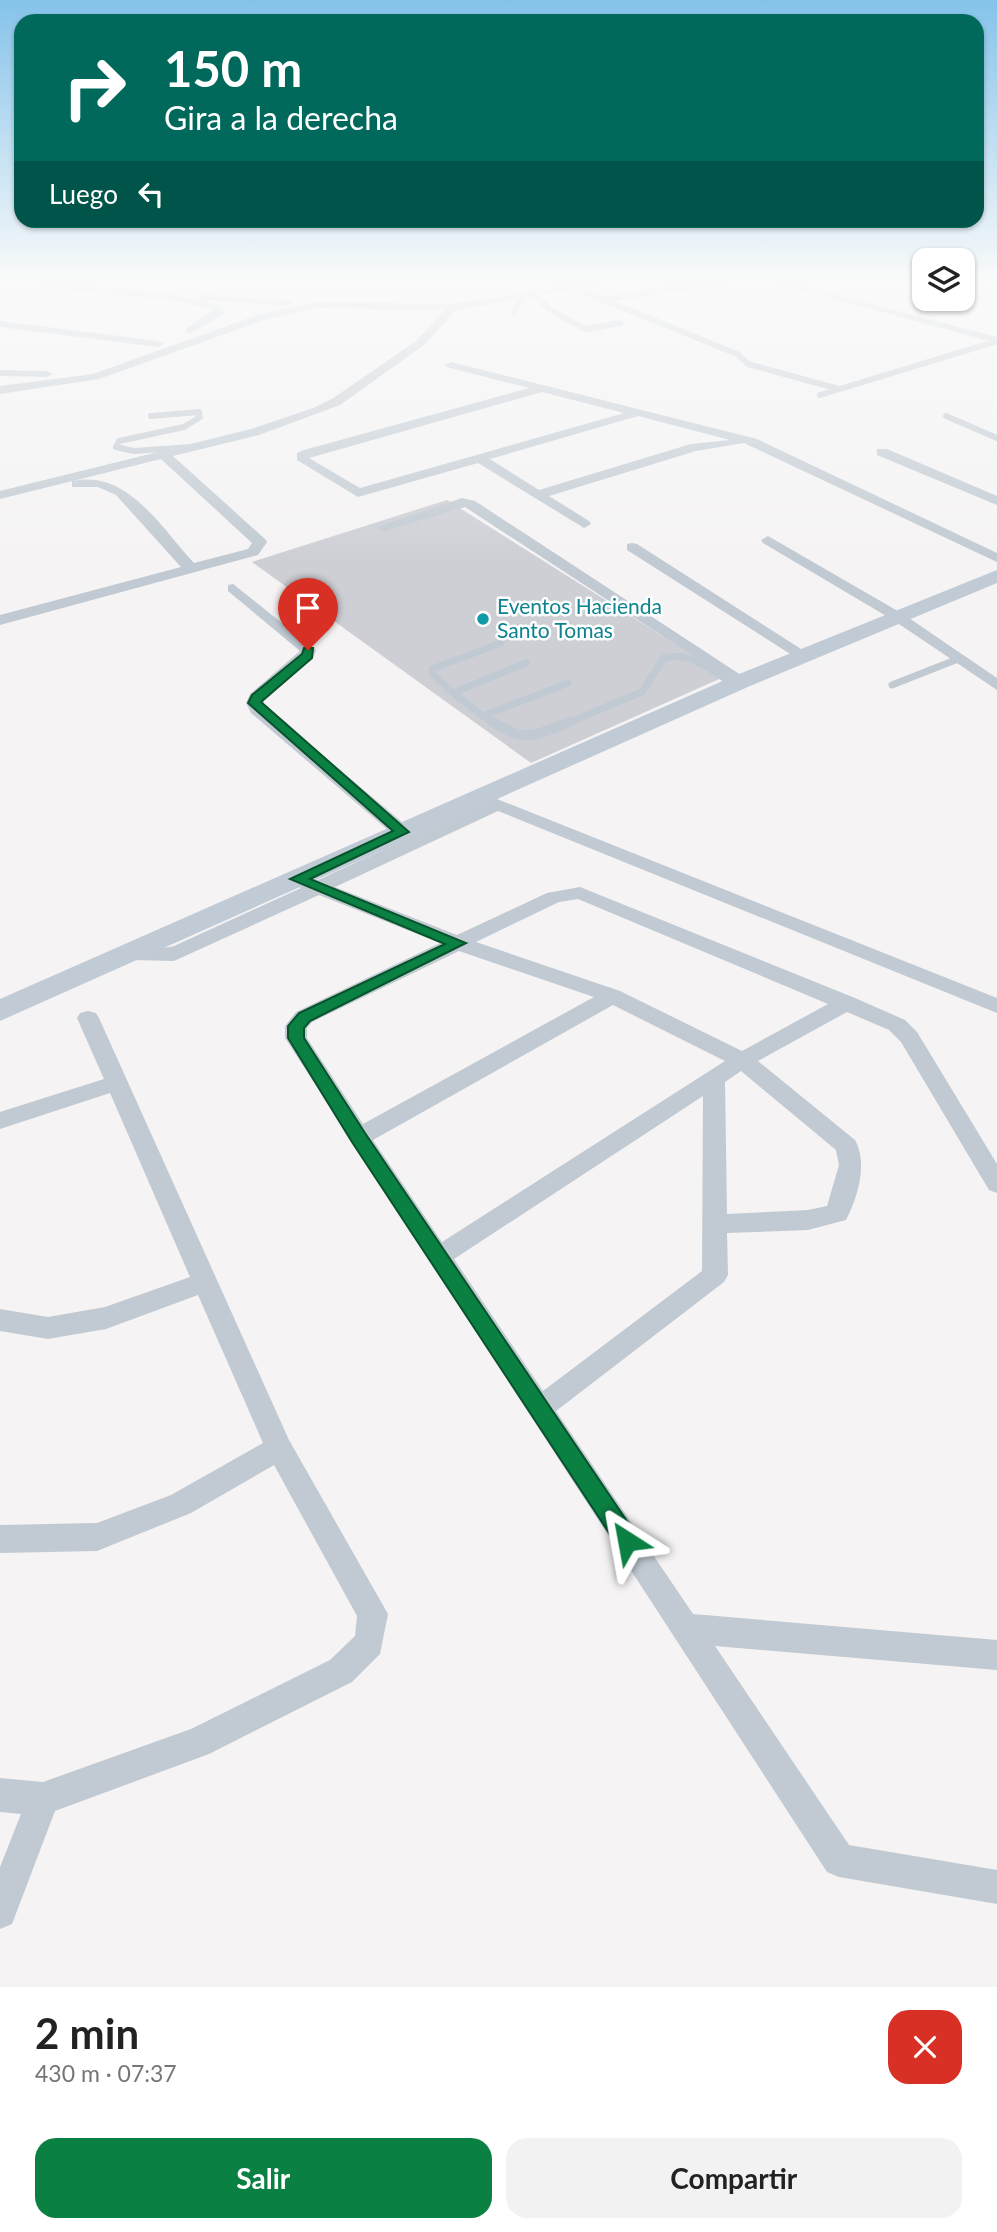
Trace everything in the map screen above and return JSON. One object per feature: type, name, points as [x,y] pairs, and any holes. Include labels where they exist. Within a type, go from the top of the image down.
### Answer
[{"type":"street","points":[[0,390],[101,375]]},
{"type":"street","points":[[0,495],[255,432],[336,402],[375,375]]},
{"type":"street","points":[[490,375],[753,442],[997,558]]},
{"type":"street","points":[[0,396],[79,387],[92,391]]},
{"type":"street","points":[[543,388],[302,456],[303,460],[352,493],[358,493],[640,412]]},
{"type":"street","points":[[694,426],[695,447]]},
{"type":"street","points":[[537,495],[695,447],[753,442]]},
{"type":"street","points":[[882,452],[997,501]]},
{"type":"street","points":[[0,620],[253,552],[260,542],[163,454]]},
{"type":"street","points":[[478,457],[584,524]]},
{"type":"street","points":[[40,485],[86,483],[110,486],[121,492],[190,568]]},
{"type":"street","points":[[384,527],[462,502],[470,504],[738,683]]},
{"type":"street","points":[[768,540],[898,617],[997,685]]},
{"type":"street","points":[[632,547],[804,656]]},
{"type":"street","points":[[0,1011],[131,953],[307,883],[490,801],[738,683],[898,617],[993,582]]},
{"type":"street","points":[[233,588],[308,650],[307,656],[256,697],[254,703],[257,709],[402,832]]},
{"type":"street","points":[[307,883],[402,832],[490,801],[997,1006]]},
{"type":"street","points":[[307,883],[458,943],[613,996],[742,1060],[847,1146],[851,1164],[837,1213],[808,1220],[714,1224]]},
{"type":"street","points":[[997,1184],[909,1037],[897,1025],[580,893],[554,897],[304,1017],[296,1026],[296,1038],[359,1137],[839,1860],[997,1887]]},
{"type":"street","points":[[359,1137],[613,996]]},
{"type":"street","points":[[438,1257],[742,1060],[848,1003]]},
{"type":"street","points":[[0,1795],[44,1799],[198,1744],[341,1671],[369,1643],[373,1614],[279,1448],[88,1018]]},
{"type":"street","points":[[539,1409],[715,1275],[714,1078]]},
{"type":"street","points":[[0,1121],[117,1083]]},
{"type":"street","points":[[0,1320],[48,1328],[94,1320],[205,1282]]},
{"type":"street","points":[[0,1539],[97,1537],[181,1504],[279,1448]]},
{"type":"street","points":[[685,1628],[997,1656]]},
{"type":"street","points":[[0,1912],[44,1799]]},
{"type":"lane","points":[[787,375],[839,389]]},
{"type":"lane","points":[[820,395],[885,375]]},
{"type":"lane","points":[[151,416],[184,411],[199,412],[200,417],[184,427],[119,441],[116,447],[125,450],[169,445],[192,447]]},
{"type":"lane","points":[[946,416],[997,438]]},
{"type":"lane","points":[[501,643],[432,669],[432,673],[482,716],[516,737],[533,735],[592,715],[642,692],[664,658],[669,656],[685,657],[738,683]]},
{"type":"lane","points":[[892,685],[958,659]]},
{"type":"lane","points":[[453,693],[526,663]]},
{"type":"lane","points":[[482,716],[568,683]]},
{"type":"building","name":"Eventos Hacienda Santo Tomas","points":[[447,500],[726,676],[531,763],[252,562]]},
{"type":"place","name":"Eventos Hacienda Santo Tomas","points":[[483,619]]},
{"type":"route","points":[[308,650],[307,656],[256,697],[254,703],[257,709],[402,832],[297,879],[458,943],[304,1017],[296,1026],[296,1038],[627,1541]]}]
